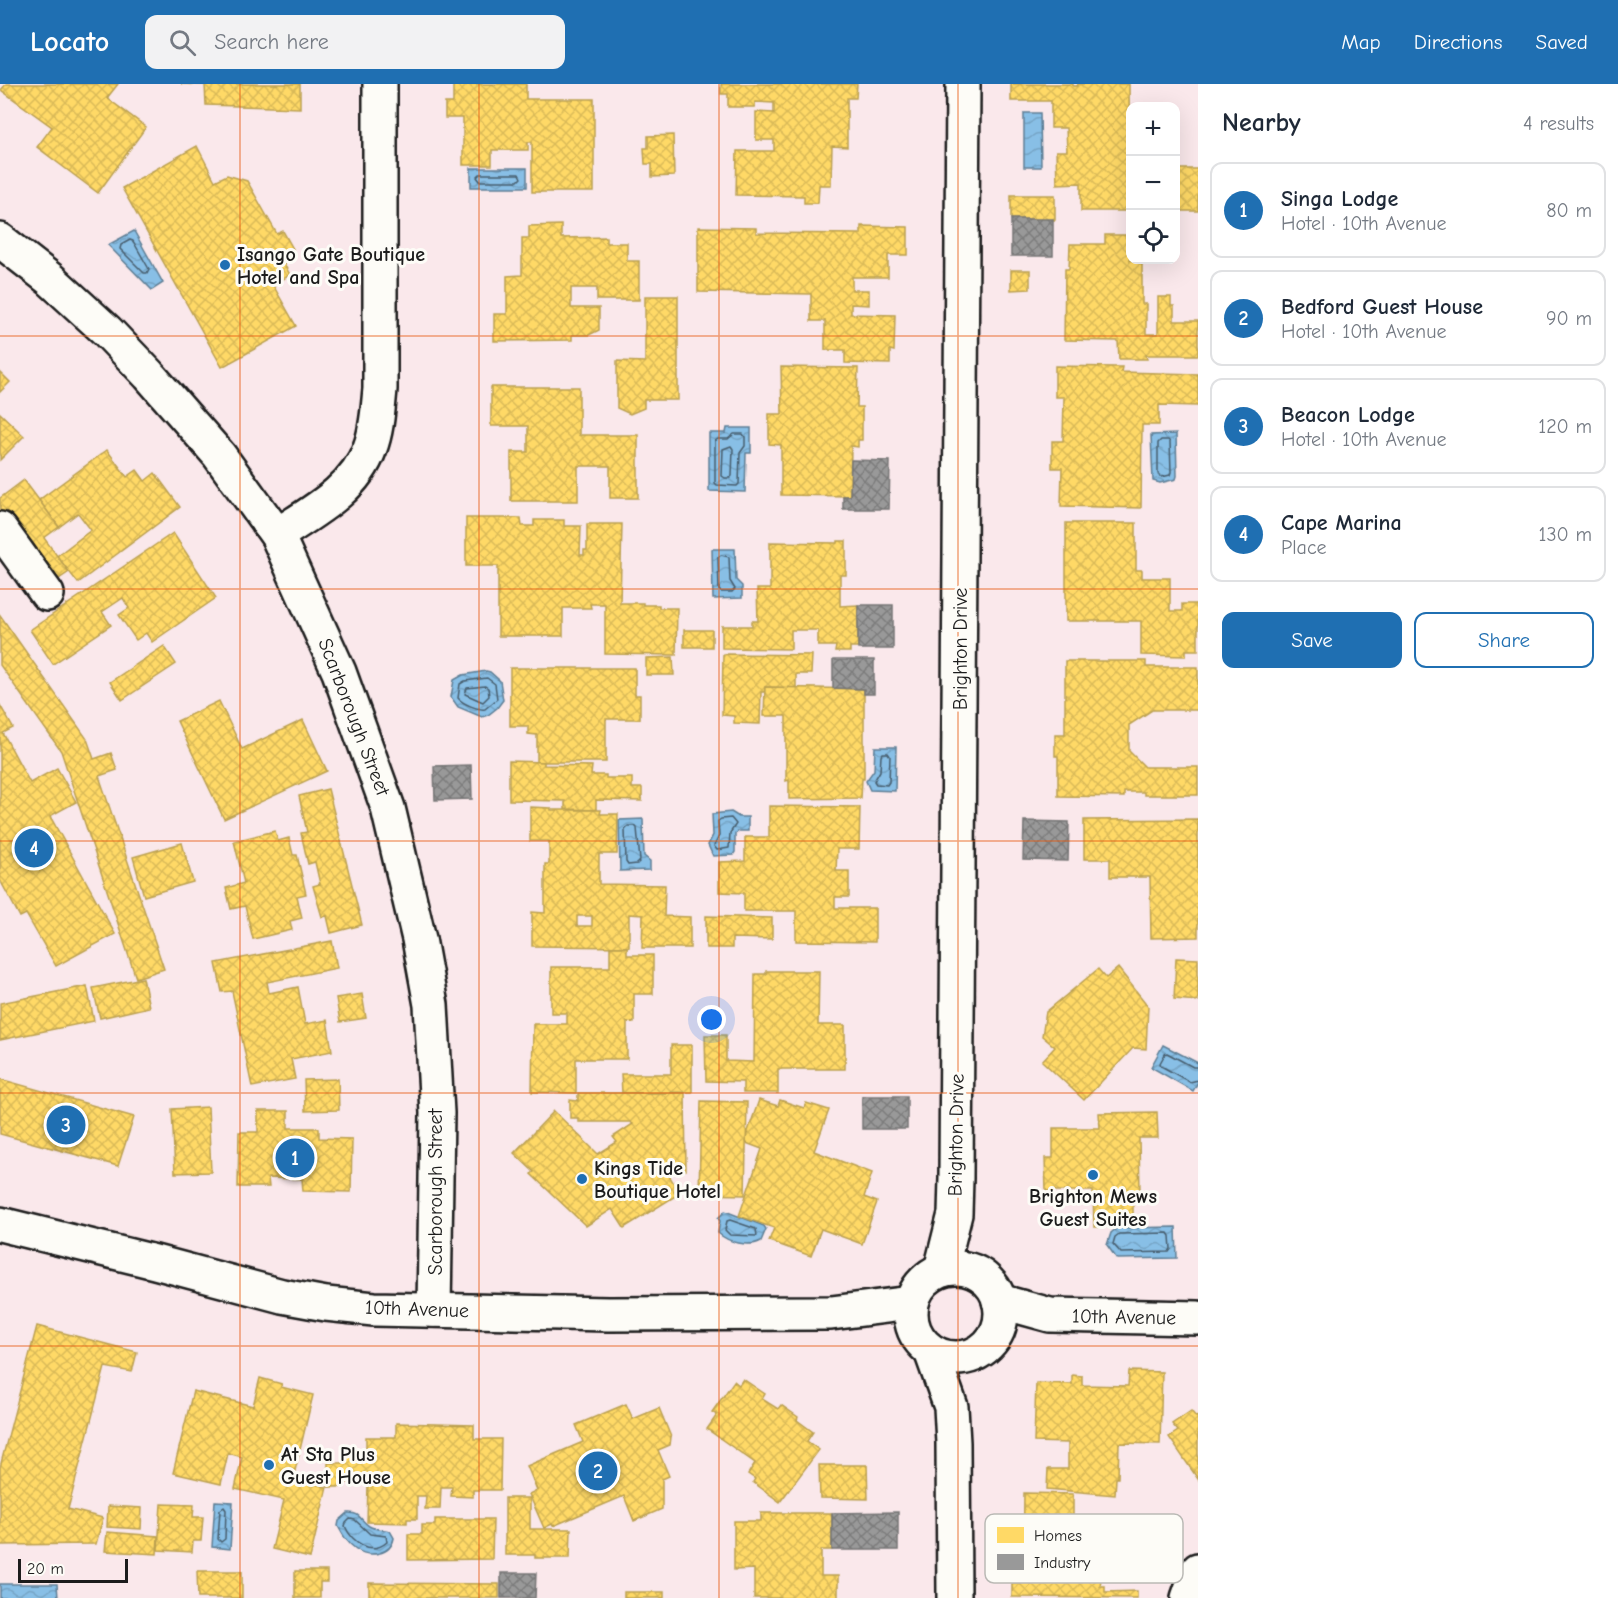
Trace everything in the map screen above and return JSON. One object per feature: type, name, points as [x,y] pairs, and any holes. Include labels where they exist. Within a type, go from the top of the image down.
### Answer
[{"type":"street","points":[[277,535],[322,505],[349,483],[370,449],[375,428],[380,389],[380,84]]},
{"type":"street","name":"Brighton Drive","points":[[941,1270],[955,1214],[956,1178],[963,84]]},
{"type":"street","name":"Scarborough Street","points":[[0,240],[58,286],[107,331],[219,454],[277,535],[339,672],[363,732],[388,808],[419,939],[431,1005],[437,1113],[434,1310]]},
{"type":"street","points":[[0,529],[47,594]]},
{"type":"street","name":"Brighton Drive","points":[[955,1214],[990,1288]]},
{"type":"street","name":"10th Avenue","points":[[0,1224],[282,1296],[326,1304],[374,1309],[608,1314],[844,1312],[919,1328]]},
{"type":"street","points":[[951,1407],[1001,1319],[990,1288],[974,1271],[957,1268],[941,1270],[925,1280],[919,1287],[919,1328],[951,1407],[954,1598]]},
{"type":"street","name":"10th Avenue","points":[[990,1288],[1050,1315],[1198,1318]]},
{"type":"street","name":"10th Avenue","points":[[989,1343],[1050,1315]]},
{"type":"street","points":[[919,1328],[948,1358],[975,1354],[989,1343]]},
{"type":"street","points":[[1188,1598],[1198,1570]]},
{"type":"water","points":[[1024,113],[1040,113],[1041,167],[1024,167]]},
{"type":"water","points":[[471,168],[527,168],[527,187],[471,187]]},
{"type":"water","points":[[134,231],[163,283],[152,290],[108,245]]},
{"type":"water","points":[[727,428],[751,428],[751,453],[746,453],[745,492],[709,491],[709,433],[726,433]]},
{"type":"water","points":[[1176,434],[1176,479],[1160,483],[1153,481],[1151,435]]},
{"type":"water","points":[[712,549],[735,549],[736,580],[742,586],[742,598],[713,599]]},
{"type":"water","points":[[486,671],[500,681],[503,700],[497,708],[482,717],[458,707],[451,697],[454,680],[463,675]]},
{"type":"water","points":[[875,747],[896,747],[895,791],[870,790],[866,781],[874,770]]},
{"type":"water","points":[[731,812],[739,817],[748,817],[748,831],[739,831],[735,834],[733,855],[713,856],[708,845],[713,835],[712,814]]},
{"type":"water","points":[[643,819],[644,856],[650,861],[650,870],[620,871],[619,820]]},
{"type":"water","points":[[1163,1045],[1198,1063],[1198,1082],[1193,1091],[1151,1067]]},
{"type":"water","points":[[725,1211],[764,1226],[766,1229],[761,1241],[750,1244],[738,1243],[718,1233],[720,1221],[718,1218]]},
{"type":"water","points":[[1176,1227],[1177,1258],[1117,1259],[1107,1245],[1111,1233],[1117,1228]]},
{"type":"water","points":[[215,1501],[233,1502],[230,1549],[212,1547]]},
{"type":"water","points":[[348,1513],[358,1515],[372,1527],[390,1531],[394,1538],[389,1548],[373,1554],[361,1552],[353,1547],[338,1526],[339,1521]]},
{"type":"water","points":[[0,1584],[57,1584],[58,1598],[0,1598]]},
{"type":"building: Homes","points":[[6,84],[118,84],[107,98],[146,127],[98,193],[37,147],[52,127],[1,90]]},
{"type":"building: Homes","points":[[181,84],[300,84],[300,108],[206,105],[205,85]]},
{"type":"building: Homes","points":[[453,84],[526,84],[526,99],[594,99],[594,192],[532,192],[532,142],[528,142],[528,150],[492,150],[492,165],[463,165],[463,118],[445,118],[445,103],[453,103]]},
{"type":"building: Homes","points":[[721,84],[857,84],[856,98],[847,98],[847,147],[832,146],[831,185],[819,185],[818,203],[804,203],[804,196],[736,195],[737,151],[774,151],[774,140],[756,140],[756,112],[774,113],[774,103],[755,102],[755,107],[728,107],[728,94],[721,94]]},
{"type":"building: Homes","points":[[1011,84],[1073,84],[1077,86],[1078,84],[1129,84],[1129,102],[1126,102],[1126,211],[1081,211],[1081,183],[1057,184],[1056,151],[1067,151],[1066,128],[1051,128],[1051,101],[1011,101]]},
{"type":"building: Homes","points":[[673,135],[674,176],[652,177],[652,164],[645,164],[644,148],[648,148],[648,136]]},
{"type":"building: Homes","name":"Isango Gate Boutique Hotel and Spa","points":[[197,146],[215,181],[227,175],[247,181],[277,234],[283,231],[293,249],[280,256],[290,275],[273,285],[296,326],[222,367],[122,188]]},
{"type":"building: Homes","points":[[1180,169],[1198,169],[1198,211],[1180,211]]},
{"type":"building: Homes","points":[[1011,195],[1055,195],[1055,220],[1011,219]]},
{"type":"building: Homes","points":[[561,225],[561,238],[606,237],[606,243],[627,243],[627,261],[639,261],[639,300],[597,300],[597,288],[571,288],[571,308],[599,308],[599,330],[589,335],[572,335],[572,340],[494,341],[494,314],[507,314],[507,276],[522,275],[522,238],[529,238],[529,226]]},
{"type":"building: Homes","points":[[861,226],[908,227],[908,255],[888,255],[888,277],[852,277],[852,290],[869,290],[869,305],[851,304],[851,314],[895,315],[894,351],[890,350],[890,364],[845,363],[845,350],[825,350],[825,321],[811,321],[811,294],[698,292],[698,227],[756,228],[756,233],[861,234]]},
{"type":"building: Homes","points":[[1105,235],[1126,235],[1126,264],[1142,264],[1142,304],[1146,304],[1146,334],[1158,334],[1158,297],[1171,297],[1171,306],[1174,306],[1174,321],[1198,321],[1198,355],[1146,355],[1147,359],[1119,359],[1118,341],[1064,340],[1065,269],[1069,269],[1070,244],[1105,244]]},
{"type":"building: Homes","points":[[1011,270],[1030,270],[1030,289],[1011,290]]},
{"type":"building: Homes","points":[[645,296],[678,296],[678,400],[644,400],[644,408],[630,414],[617,408],[617,361],[645,362]]},
{"type":"building: Homes","points":[[1055,366],[1122,367],[1121,372],[1198,374],[1198,406],[1159,405],[1159,425],[1142,425],[1141,508],[1061,506],[1062,468],[1052,468],[1052,441],[1063,441],[1064,397],[1055,397]]},
{"type":"building: Homes","points":[[781,367],[858,368],[857,407],[862,407],[862,440],[858,440],[858,447],[851,446],[850,496],[781,495],[781,445],[769,444],[769,414],[782,414]]},
{"type":"building: Homes","points":[[0,372],[10,382],[0,392]]},
{"type":"building: Homes","points":[[491,387],[579,387],[579,435],[638,435],[638,498],[610,498],[610,466],[578,466],[578,501],[511,501],[511,452],[528,452],[528,426],[491,426]]},
{"type":"building: Homes","points":[[0,413],[24,436],[0,460]]},
{"type":"building: Homes","points":[[107,450],[127,477],[137,470],[145,481],[155,473],[180,507],[78,583],[57,556],[91,530],[78,513],[59,527],[39,500]]},
{"type":"building: Homes","points":[[24,480],[59,527],[44,538],[69,572],[47,587],[0,522],[0,498]]},
{"type":"building: Homes","points":[[466,518],[521,518],[522,526],[534,526],[534,520],[564,520],[564,526],[581,526],[580,555],[584,555],[584,550],[587,550],[587,524],[622,524],[620,603],[643,603],[643,605],[659,605],[659,608],[677,608],[676,655],[605,654],[605,604],[590,604],[591,608],[563,608],[563,636],[498,636],[498,566],[466,566]]},
{"type":"building: Homes","points":[[1066,523],[1136,523],[1136,570],[1142,570],[1142,578],[1170,578],[1170,611],[1182,611],[1182,604],[1198,604],[1198,650],[1186,650],[1186,656],[1141,655],[1141,621],[1066,621]]},
{"type":"building: Homes","points":[[173,533],[216,598],[152,642],[146,633],[136,640],[119,615],[129,608],[123,598],[102,612],[111,625],[53,664],[30,630]]},
{"type":"building: Homes","points":[[838,541],[846,541],[846,575],[840,575],[840,606],[858,605],[858,647],[850,647],[850,652],[835,652],[836,646],[818,646],[818,630],[791,630],[791,649],[722,648],[722,626],[752,626],[752,621],[758,621],[757,589],[770,589],[770,542],[838,543]]},
{"type":"building: Homes","points":[[0,615],[87,739],[94,759],[111,753],[117,770],[99,776],[164,969],[136,978],[61,751],[0,665]]},
{"type":"building: Homes","points":[[684,630],[712,630],[712,647],[684,647]]},
{"type":"building: Homes","points":[[164,646],[176,664],[122,700],[110,682]]},
{"type":"building: Homes","points":[[723,654],[812,655],[811,674],[796,674],[796,688],[765,687],[765,692],[761,692],[760,724],[734,723],[734,716],[722,715]]},
{"type":"building: Homes","points":[[673,657],[674,675],[646,675],[646,658]]},
{"type":"building: Homes","points":[[1065,661],[1146,661],[1146,667],[1198,667],[1198,710],[1152,710],[1129,725],[1129,751],[1145,767],[1198,767],[1198,795],[1144,795],[1144,792],[1124,792],[1124,797],[1058,796],[1058,756],[1055,756],[1055,734],[1065,734]]},
{"type":"building: Homes","points":[[510,668],[635,668],[635,695],[640,695],[640,719],[606,719],[606,762],[537,762],[537,735],[528,734],[528,726],[510,726]]},
{"type":"building: Homes","points":[[765,687],[864,689],[864,779],[862,779],[861,798],[789,799],[789,780],[786,781],[786,716],[764,716]]},
{"type":"building: Homes","points":[[219,701],[242,749],[303,720],[327,771],[224,819],[177,721]]},
{"type":"building: Homes","points":[[0,705],[13,728],[3,733],[30,783],[57,768],[76,802],[50,816],[115,934],[56,966],[26,914],[20,917],[0,880]]},
{"type":"building: Homes","points":[[509,761],[544,762],[544,765],[592,766],[591,775],[606,775],[606,778],[632,778],[632,788],[642,788],[642,801],[596,800],[596,810],[565,809],[565,801],[509,800]]},
{"type":"building: Homes","points":[[328,789],[362,925],[331,933],[327,916],[322,917],[313,886],[320,884],[315,862],[308,864],[301,833],[307,832],[299,796]]},
{"type":"building: Homes","points":[[769,806],[860,807],[859,849],[837,849],[836,871],[849,871],[849,897],[835,897],[835,908],[875,908],[875,942],[796,941],[796,911],[744,911],[744,893],[719,892],[719,862],[745,861],[745,837],[769,837]]},
{"type":"building: Homes","points":[[530,807],[551,808],[551,810],[601,810],[600,814],[618,814],[617,854],[599,854],[599,884],[665,885],[664,916],[690,917],[690,948],[642,948],[643,915],[629,914],[629,947],[532,946],[532,912],[545,913],[545,864],[549,864],[549,841],[530,841]],"holes":[[[577,916],[592,916],[592,926],[577,926]]]},
{"type":"building: Homes","points":[[1198,819],[1198,937],[1151,938],[1150,877],[1110,877],[1110,859],[1084,859],[1084,820]]},
{"type":"building: Homes","points":[[275,831],[278,841],[289,838],[293,855],[297,855],[306,894],[297,896],[302,918],[290,921],[292,930],[253,939],[245,906],[231,909],[226,888],[244,883],[234,841]]},
{"type":"building: Homes","points":[[182,843],[193,882],[144,896],[133,857]]},
{"type":"building: Homes","points":[[706,916],[772,918],[772,939],[732,938],[732,948],[706,948]]},
{"type":"building: Homes","points":[[332,941],[337,968],[267,982],[269,993],[298,987],[305,1024],[327,1020],[332,1051],[291,1059],[295,1079],[252,1087],[232,991],[222,992],[216,963]]},
{"type":"building: Homes","points":[[610,947],[627,947],[627,955],[653,955],[653,994],[634,994],[634,1023],[627,1022],[627,1059],[576,1059],[576,1093],[532,1092],[533,1024],[567,1024],[567,1013],[551,1013],[551,967],[610,967]]},
{"type":"building: Homes","points":[[1176,958],[1198,959],[1198,1001],[1174,999]]},
{"type":"building: Homes","points":[[1118,968],[1148,1006],[1146,1049],[1133,1048],[1084,1100],[1042,1061],[1055,1047],[1042,1036],[1046,1012],[1098,969],[1106,978]]},
{"type":"building: Homes","points":[[766,971],[819,971],[818,1025],[845,1025],[845,1069],[778,1069],[778,1093],[743,1093],[743,1082],[706,1081],[705,1035],[726,1035],[726,1061],[754,1062],[755,974],[766,974]]},
{"type":"building: Homes","points":[[143,978],[149,1007],[100,1018],[93,988]]},
{"type":"building: Homes","points":[[87,986],[94,1021],[0,1040],[0,1003]]},
{"type":"building: Homes","points":[[362,994],[366,1018],[340,1022],[336,998]]},
{"type":"building: Homes","points":[[671,1045],[692,1045],[692,1092],[622,1093],[621,1074],[671,1074]]},
{"type":"building: Homes","points":[[0,1079],[134,1117],[118,1166],[0,1134]]},
{"type":"building: Homes","points":[[338,1079],[339,1110],[305,1111],[304,1080]]},
{"type":"building: Homes","points":[[578,1093],[685,1093],[686,1170],[666,1170],[677,1189],[674,1191],[677,1195],[624,1228],[612,1209],[586,1226],[531,1174],[534,1172],[514,1153],[554,1111],[598,1154],[617,1142],[613,1137],[633,1124],[630,1122],[578,1122],[578,1118],[570,1118],[570,1100],[578,1101]]},
{"type":"building: Homes","points":[[759,1100],[778,1106],[780,1100],[804,1108],[806,1103],[829,1110],[814,1151],[872,1173],[864,1197],[877,1202],[862,1244],[821,1229],[811,1256],[769,1241],[774,1228],[739,1216],[762,1149],[746,1143]]},
{"type":"building: Homes","points":[[701,1101],[747,1102],[745,1195],[699,1194]]},
{"type":"building: Homes","points":[[208,1107],[211,1172],[175,1173],[172,1109]]},
{"type":"building: Homes","points":[[258,1111],[288,1111],[288,1128],[319,1128],[319,1138],[352,1139],[351,1192],[303,1191],[302,1179],[268,1178],[269,1187],[238,1187],[239,1132],[258,1132]]},
{"type":"building: Homes","name":"Brighton Mews Guest Suites","points":[[1157,1112],[1158,1138],[1139,1138],[1140,1193],[1133,1192],[1133,1226],[1094,1227],[1093,1191],[1046,1191],[1045,1158],[1053,1158],[1053,1128],[1100,1128],[1099,1113]]},
{"type":"building: Homes","points":[[37,1326],[137,1352],[132,1372],[105,1367],[68,1509],[103,1518],[96,1544],[0,1545],[0,1467]]},
{"type":"building: Homes","points":[[1129,1371],[1162,1372],[1160,1444],[1119,1443],[1115,1495],[1047,1489],[1048,1469],[1068,1469],[1068,1443],[1034,1442],[1036,1383],[1072,1384],[1072,1375],[1082,1376],[1082,1385],[1128,1386]]},
{"type":"building: Homes","name":"At Sta Plus Guest House","points":[[260,1378],[282,1384],[281,1387],[313,1395],[293,1479],[327,1487],[310,1558],[272,1549],[284,1500],[235,1489],[242,1457],[228,1453],[221,1484],[173,1473],[193,1391],[253,1406]]},
{"type":"building: Homes","points":[[743,1379],[765,1394],[762,1399],[778,1409],[781,1405],[798,1417],[797,1420],[813,1432],[807,1441],[819,1450],[780,1502],[753,1482],[755,1479],[748,1474],[755,1463],[707,1429],[717,1415],[712,1412],[734,1381],[739,1385]]},
{"type":"building: Homes","points":[[626,1404],[633,1419],[659,1408],[671,1437],[670,1445],[658,1450],[669,1476],[662,1479],[662,1509],[634,1521],[624,1496],[544,1528],[529,1494],[537,1490],[527,1466],[583,1442],[576,1425]]},
{"type":"building: Homes","points":[[1191,1411],[1196,1417],[1198,1416],[1198,1479],[1169,1437],[1178,1431],[1172,1424]]},
{"type":"building: Homes","points":[[396,1423],[474,1425],[474,1439],[501,1439],[500,1490],[473,1490],[473,1497],[451,1496],[452,1487],[441,1487],[440,1509],[425,1509],[426,1496],[417,1496],[417,1519],[407,1519],[407,1523],[367,1522],[368,1484],[341,1482],[341,1487],[328,1487],[328,1463],[344,1463],[344,1452],[366,1452],[366,1437],[396,1437]]},
{"type":"building: Homes","points":[[819,1465],[867,1465],[868,1499],[820,1498]]},
{"type":"building: Homes","points":[[1024,1493],[1073,1494],[1073,1514],[1024,1514]]},
{"type":"building: Homes","points":[[505,1498],[530,1498],[530,1529],[571,1529],[570,1558],[505,1555]]},
{"type":"building: Homes","points":[[161,1504],[194,1505],[193,1517],[203,1517],[201,1541],[193,1541],[192,1552],[158,1550]]},
{"type":"building: Homes","points":[[108,1506],[142,1508],[141,1529],[107,1527]]},
{"type":"building: Homes","points":[[761,1513],[832,1513],[832,1550],[821,1550],[821,1576],[838,1576],[838,1598],[754,1598],[754,1569],[734,1570],[734,1521],[761,1521]]},
{"type":"building: Homes","points":[[435,1519],[493,1519],[492,1559],[408,1560],[408,1534],[422,1534],[422,1525],[435,1525]]},
{"type":"building: Homes","points":[[107,1532],[158,1536],[157,1554],[105,1551]]},
{"type":"building: Homes","points":[[197,1571],[242,1571],[242,1598],[198,1598]]},
{"type":"building: Homes","points":[[295,1571],[327,1571],[327,1582],[320,1582],[320,1598],[295,1598]]},
{"type":"building: Homes","points":[[369,1583],[499,1584],[499,1598],[369,1598]]},
{"type":"building: Homes","points":[[1012,1583],[1100,1583],[1100,1586],[1105,1586],[1105,1592],[1137,1591],[1137,1598],[1012,1597]]},
{"type":"building: Homes","points":[[624,1592],[664,1592],[664,1598],[624,1598]]},
{"type":"building: Industry","points":[[1011,219],[1053,219],[1053,256],[1011,256]]},
{"type":"building: Industry","points":[[851,460],[890,461],[889,509],[843,509],[843,496],[850,496]]},
{"type":"building: Industry","points":[[858,605],[893,605],[893,649],[858,649]]},
{"type":"building: Industry","points":[[833,660],[874,660],[874,694],[864,694],[864,689],[833,688]]},
{"type":"building: Industry","points":[[471,765],[472,799],[435,800],[434,766]]},
{"type":"building: Industry","points":[[1024,821],[1069,822],[1068,861],[1023,860]]},
{"type":"building: Industry","points":[[862,1096],[907,1096],[907,1129],[862,1129]]},
{"type":"building: Industry","points":[[898,1512],[898,1550],[832,1550],[832,1513]]},
{"type":"building: Industry","points":[[501,1573],[536,1573],[535,1598],[501,1598]]},
{"type":"place","name":"Isango Gate Boutique Hotel and Spa","points":[[225,265]]},
{"type":"place","name":"Cape Marina","points":[[34,848]]},
{"type":"place","name":"Beacon Lodge","points":[[66,1125]]},
{"type":"place","name":"Singa Lodge","points":[[295,1158]]},
{"type":"place","name":"Brighton Mews Guest Suites","points":[[1093,1175]]},
{"type":"place","name":"Kings Tide Boutique Hotel","points":[[582,1179]]},
{"type":"place","name":"At Sta Plus Guest House","points":[[269,1465]]},
{"type":"place","name":"Bedford Guest House","points":[[598,1471]]}]
